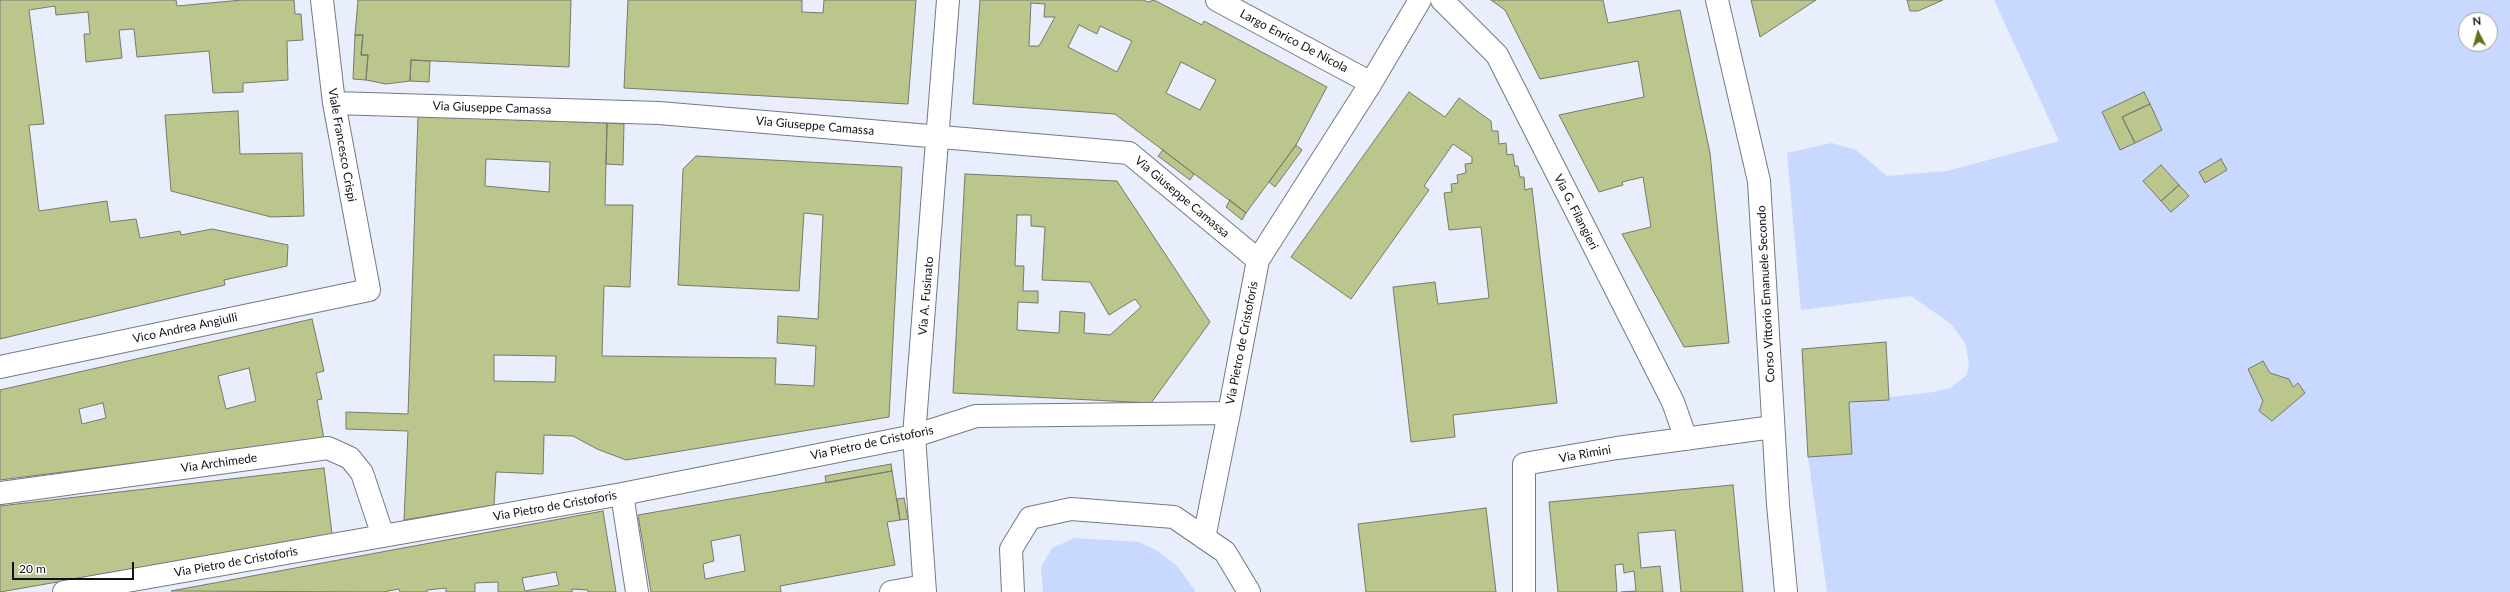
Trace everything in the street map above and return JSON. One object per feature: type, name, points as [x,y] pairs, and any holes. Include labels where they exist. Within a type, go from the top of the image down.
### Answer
[{"type":"street","name":"Viale Francesco Crispi","points":[[322,0],[334,103],[369,290]]},
{"type":"street","name":"Via A. Fusinato","points":[[924,589],[914,436],[939,137],[948,0]]},
{"type":"street","name":"Largo Enrico De Nicola","points":[[1217,0],[1371,83]]},
{"type":"street","name":"Via Pietro de Cristoforis","points":[[64,592],[148,585],[383,536],[622,494],[914,436],[976,416],[1229,414],[1258,260],[1371,83],[1420,0]]},
{"type":"street","name":"Via G. Filangieri","points":[[1442,0],[1497,56],[1673,402],[1686,439]]},
{"type":"street","name":"Corso Vittorio Emanuele Secondo","points":[[1717,0],[1759,181],[1773,427],[1786,592]]},
{"type":"street","name":"Via Giuseppe Camassa","points":[[334,103],[659,113],[1129,153],[1258,260]]},
{"type":"street","name":"Vico Andrea Angiulli","points":[[0,367],[369,290]]},
{"type":"street","points":[[1204,538],[1229,414]]},
{"type":"street","name":"Via Rimini","points":[[1524,592],[1524,464],[1773,427]]},
{"type":"street","name":"Via Archimede","points":[[0,493],[328,448],[350,458],[362,473],[383,536]]},
{"type":"street","points":[[622,494],[637,592]]},
{"type":"street","points":[[1013,592],[1011,549],[1030,518],[1071,509],[1174,517],[1225,552],[1249,592]]},
{"type":"street","points":[[891,592],[924,589]]},
{"type":"shaded area","points":[[1994,0],[2510,0],[2510,592],[1827,592],[1808,457],[1852,454],[1849,402],[1934,392],[1950,388],[1967,375],[1969,362],[1965,343],[1951,324],[1911,296],[1801,310],[1787,153],[1832,143],[1856,150],[1887,176],[1947,171],[2059,141]]},
{"type":"shaded area","points":[[1075,538],[1139,542],[1158,551],[1177,566],[1196,592],[1043,592],[1041,567],[1052,548]]},
{"type":"building","points":[[0,0],[176,0],[177,6],[242,0],[294,0],[295,14],[301,14],[303,40],[287,41],[288,80],[243,83],[243,92],[213,93],[209,51],[137,57],[134,29],[119,30],[122,58],[86,62],[84,34],[90,34],[88,12],[56,15],[55,6],[29,10],[44,124],[29,125],[39,211],[107,201],[110,222],[136,219],[140,238],[180,231],[181,235],[212,229],[288,245],[287,266],[224,280],[225,285],[0,339]]},
{"type":"building","points":[[358,0],[571,0],[569,67],[411,60],[410,81],[386,84],[366,80],[368,55],[361,55],[363,35],[355,35]]},
{"type":"building","points":[[628,0],[802,0],[802,12],[823,13],[824,0],[916,0],[908,104],[624,88]]},
{"type":"building","points":[[980,0],[1143,0],[1148,2],[1154,0],[1202,25],[1204,21],[1327,87],[1296,145],[1246,213],[1115,114],[973,104]],"holes":[[[1031,3],[1045,4],[1044,17],[1055,17],[1039,46],[1029,46]],[[1079,25],[1097,34],[1100,26],[1132,41],[1117,72],[1068,47]],[[1181,62],[1216,80],[1200,110],[1166,93]]]},
{"type":"building","points":[[1491,0],[1603,0],[1608,23],[1680,10],[1710,153],[1729,343],[1684,347],[1622,234],[1651,227],[1643,177],[1622,182],[1623,185],[1599,192],[1559,115],[1644,97],[1638,61],[1540,79],[1505,10]]},
{"type":"building","points":[[1751,0],[1816,0],[1760,37]]},
{"type":"building","points":[[1907,0],[1943,0],[1918,11],[1910,11]]},
{"type":"building","points":[[355,35],[363,35],[361,55],[368,55],[366,80],[353,79]]},
{"type":"building","points":[[411,60],[430,61],[429,82],[410,81]]},
{"type":"building","points":[[1409,92],[1445,117],[1459,98],[1491,121],[1492,131],[1498,131],[1499,144],[1506,143],[1507,155],[1513,154],[1515,166],[1518,166],[1520,177],[1524,177],[1525,190],[1532,188],[1557,403],[1453,415],[1455,437],[1411,442],[1393,287],[1435,282],[1438,304],[1489,298],[1481,227],[1449,230],[1444,193],[1452,192],[1451,184],[1458,183],[1457,175],[1466,173],[1465,164],[1472,163],[1472,157],[1453,144],[1424,186],[1429,190],[1351,299],[1291,257]]},
{"type":"building","points":[[2144,92],[2150,104],[2122,117],[2135,143],[2120,150],[2102,112]]},
{"type":"building","points":[[2150,104],[2162,130],[2135,143],[2122,117]]},
{"type":"building","points":[[238,111],[240,154],[302,153],[304,216],[271,217],[171,191],[165,115]]},
{"type":"building","points":[[418,116],[607,123],[605,205],[633,205],[630,287],[604,286],[602,356],[776,358],[775,384],[814,386],[816,346],[777,343],[778,316],[818,319],[823,215],[804,213],[799,291],[678,285],[683,169],[696,156],[902,167],[889,417],[626,460],[597,449],[573,436],[544,435],[543,474],[496,472],[494,505],[404,520],[408,431],[346,429],[346,412],[408,414]],"holes":[[[486,159],[550,162],[549,192],[485,186]],[[494,355],[556,356],[555,382],[494,381]]]},
{"type":"building","points":[[607,123],[624,124],[623,165],[606,164]]},
{"type":"building","points":[[1296,145],[1302,150],[1275,187],[1269,182]]},
{"type":"building","points":[[1163,150],[1194,174],[1190,180],[1158,156]]},
{"type":"building","points":[[2221,159],[2227,170],[2205,183],[2199,172]]},
{"type":"building","points":[[2161,165],[2179,185],[2161,201],[2143,181]]},
{"type":"building","points":[[965,174],[1117,181],[1210,322],[1151,403],[953,393]],"holes":[[[1017,215],[1031,215],[1031,226],[1045,227],[1042,280],[1090,282],[1109,315],[1135,299],[1141,307],[1110,335],[1084,333],[1085,313],[1060,311],[1059,333],[1017,330],[1018,302],[1038,303],[1038,291],[1023,291],[1024,266],[1015,266]]]},
{"type":"building","points":[[2179,185],[2189,196],[2171,212],[2161,201]]},
{"type":"building","points":[[1230,200],[1246,213],[1242,220],[1226,207]]},
{"type":"building","points":[[312,319],[324,371],[316,373],[322,399],[317,400],[324,439],[0,480],[0,390]],"holes":[[[249,368],[256,401],[226,409],[218,376]],[[103,403],[106,418],[82,424],[79,409]]]},
{"type":"building","points":[[1886,342],[1889,400],[1849,402],[1852,454],[1808,457],[1802,349]]},
{"type":"building","points":[[2263,361],[2270,373],[2289,379],[2293,387],[2298,383],[2305,393],[2272,421],[2259,411],[2263,401],[2248,369]]},
{"type":"building","points":[[891,464],[892,471],[826,483],[825,476]]},
{"type":"building","points":[[324,468],[332,534],[0,592],[0,506]]},
{"type":"building","points":[[892,471],[900,520],[887,522],[895,565],[780,586],[781,592],[651,592],[638,515]],"holes":[[[740,535],[745,571],[705,579],[703,564],[714,561],[711,541]]]},
{"type":"building","points":[[1733,485],[1743,592],[1681,592],[1675,530],[1638,533],[1641,568],[1660,566],[1663,592],[1621,592],[1636,591],[1634,571],[1624,573],[1623,564],[1615,565],[1617,592],[1558,592],[1549,502]]},
{"type":"building","points":[[904,498],[908,519],[900,520],[897,499]]},
{"type":"building","points":[[1486,508],[1496,592],[1366,592],[1358,524]]},
{"type":"building","points":[[603,511],[616,592],[588,592],[588,590],[572,589],[572,592],[498,592],[498,582],[475,583],[475,592],[446,592],[446,588],[427,590],[427,592],[400,592],[399,589],[383,592],[171,591]],"holes":[[[556,572],[559,585],[525,591],[522,578]]]}]
